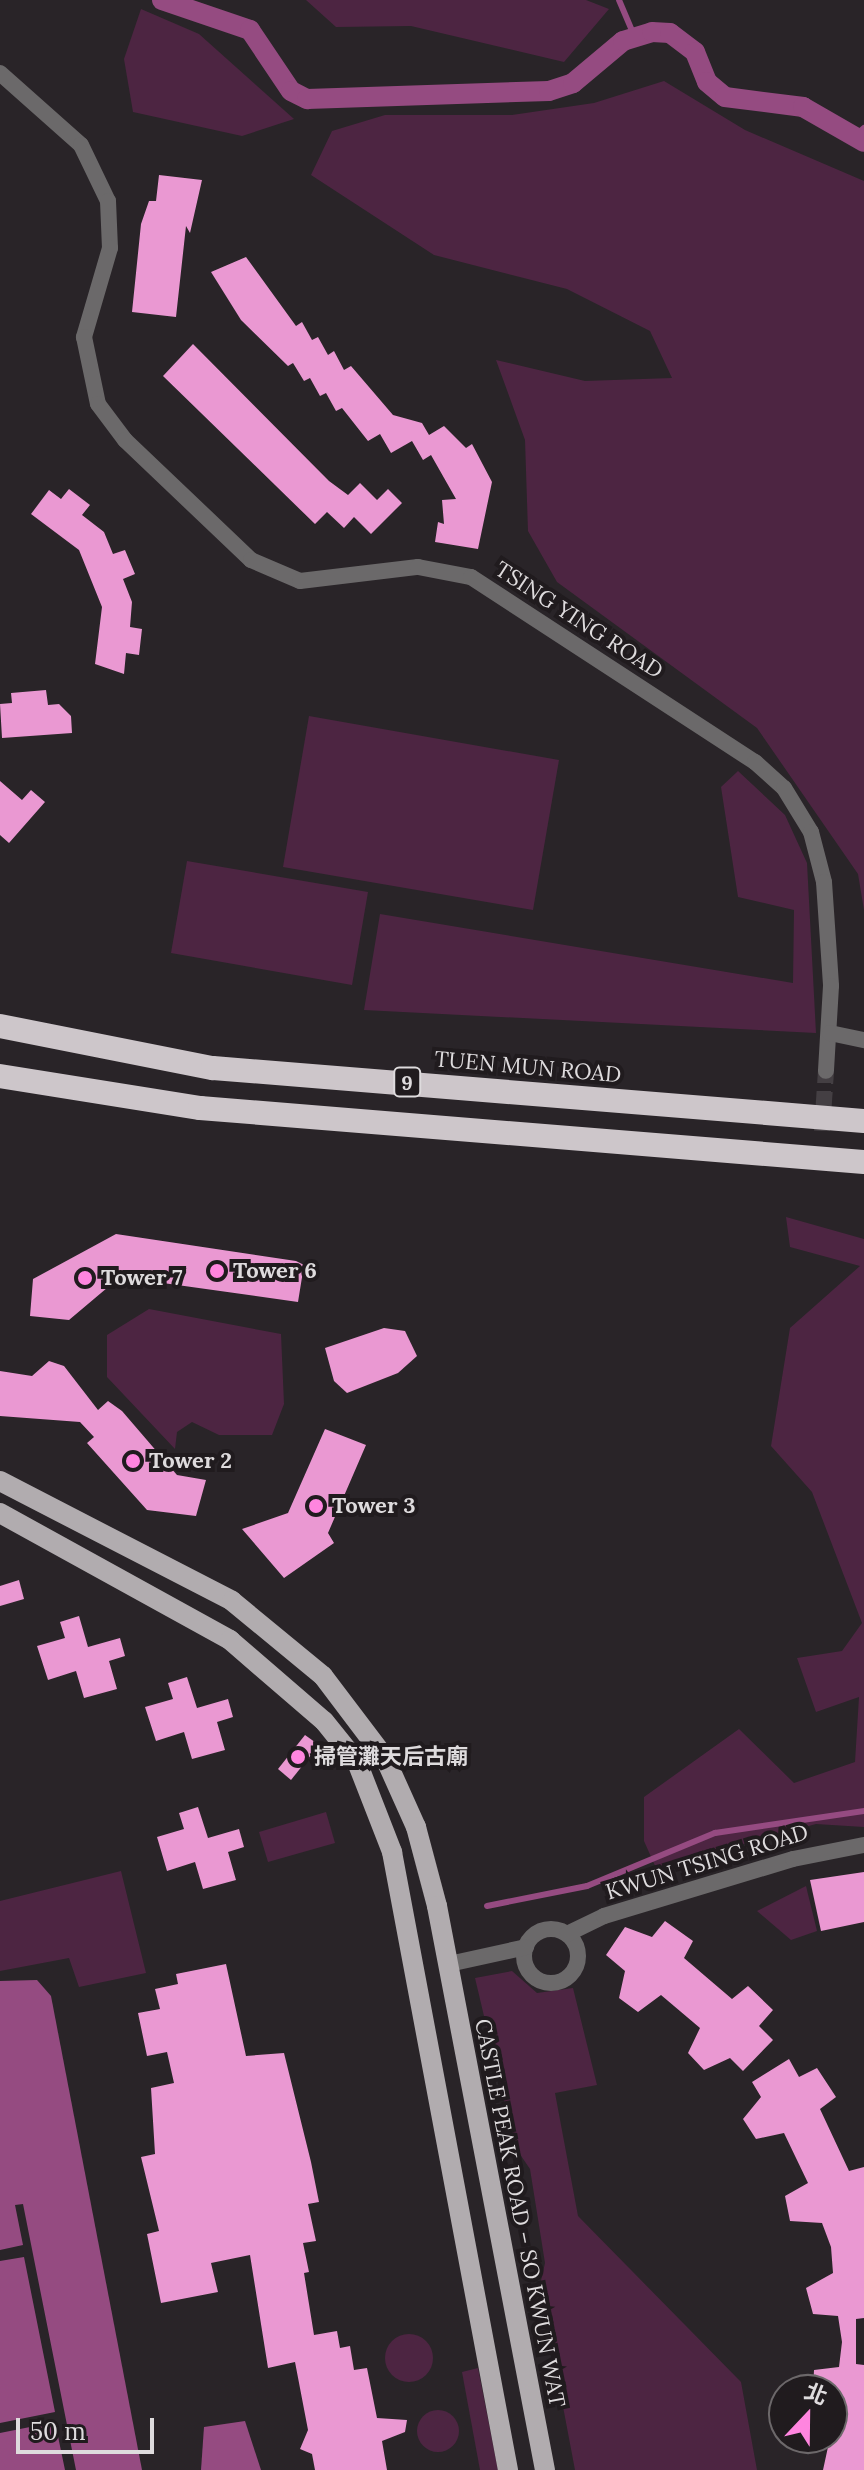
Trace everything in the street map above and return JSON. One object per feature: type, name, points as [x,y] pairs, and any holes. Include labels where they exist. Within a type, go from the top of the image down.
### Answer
[{"type":"highway","name":"TUEN MUN ROAD","points":[[0,1026],[213,1068],[864,1121]]},
{"type":"highway","name":"9","points":[[0,1076],[200,1108],[864,1162]]},
{"type":"main road","name":"CASTLE PEAK ROAD – SO KWUN WAT","points":[[0,1481],[232,1601],[323,1676],[370,1734],[405,1799],[449,1964],[545,2470]]},
{"type":"main road","points":[[0,1513],[230,1640],[344,1743],[388,1831],[508,2470]]},
{"type":"street","name":"TSING YING ROAD","points":[[0,73],[73,136],[104,185],[110,248],[85,351],[92,388],[114,429],[263,568],[315,582],[418,567],[471,577],[767,771],[794,801],[818,849],[831,951],[830,1033],[826,1071]]},
{"type":"street","points":[[830,1033],[864,1040]]},
{"type":"street","name":"KWUN TSING ROAD","points":[[567,1934],[706,1885],[864,1845]]},
{"type":"street","points":[[449,1964],[526,1947],[543,1930],[567,1934],[577,1949],[576,1967],[555,1983],[530,1973],[526,1947]]},
{"type":"shaded area","points":[[306,0],[586,0],[609,9],[564,62],[411,26],[336,27]]},
{"type":"shaded area","points":[[141,9],[199,34],[294,119],[242,136],[133,112],[124,59]]},
{"type":"shaded area","points":[[664,81],[745,130],[864,181],[864,910],[858,874],[757,728],[557,582],[528,531],[525,440],[496,360],[585,381],[672,378],[650,331],[567,289],[434,255],[311,175],[332,131],[385,115],[512,115],[594,103]]},
{"type":"shaded area","points":[[309,716],[559,760],[533,910],[283,867]]},
{"type":"shaded area","points":[[738,771],[785,815],[807,863],[816,1033],[364,1010],[380,914],[793,983],[794,910],[738,897],[721,787]]},
{"type":"shaded area","points":[[187,861],[368,892],[352,985],[171,953]]},
{"type":"shaded area","points":[[786,1217],[864,1239],[864,1827],[816,1824],[656,1868],[644,1841],[644,1797],[739,1729],[794,1783],[855,1762],[859,1697],[816,1712],[797,1658],[842,1651],[862,1623],[812,1492],[771,1446],[790,1328],[860,1266],[790,1247]]},
{"type":"shaded area","points":[[149,1309],[281,1334],[284,1404],[272,1435],[219,1435],[192,1422],[177,1432],[175,1449],[107,1377],[107,1335]]},
{"type":"shaded area","points":[[326,1812],[335,1843],[268,1862],[259,1832]]},
{"type":"shaded area","points":[[121,1871],[146,1973],[79,1987],[69,1958],[0,1971],[0,1901]]},
{"type":"shaded area","points":[[806,1886],[817,1931],[791,1940],[757,1911]]},
{"type":"shaded area","points":[[512,1971],[537,1993],[573,1988],[597,2085],[555,2093],[578,2216],[741,2382],[757,2470],[575,2470],[540,2285],[545,2263],[530,2169],[515,2147],[475,1978]]},
{"type":"shaded area","points":[[37,1980],[51,1996],[142,2470],[0,2470],[0,1981]]},
{"type":"shaded area","points":[[409,2334],[426,2341],[433,2358],[426,2375],[409,2382],[392,2375],[385,2358],[392,2341]]},
{"type":"shaded area","points":[[478,2368],[498,2470],[480,2470],[462,2372]]},
{"type":"shaded area","points":[[438,2410],[453,2416],[459,2431],[453,2446],[438,2452],[423,2446],[417,2431],[423,2416]]},
{"type":"shaded area","points":[[245,2421],[261,2470],[201,2470],[204,2427]]},
{"type":"pier","points":[[23,2204],[76,2470],[65,2470],[55,2422],[0,2433],[0,2423],[55,2412],[24,2257],[0,2261],[0,2250],[23,2245],[15,2205]]},
{"type":"building","points":[[159,175],[202,180],[190,233],[186,226],[176,317],[132,312],[141,224],[149,201],[156,201]]},
{"type":"building","points":[[246,257],[296,326],[302,322],[312,340],[318,337],[328,355],[334,351],[344,370],[351,366],[393,415],[422,423],[429,435],[444,426],[466,448],[472,444],[492,482],[478,549],[435,542],[438,522],[444,524],[442,500],[456,499],[431,455],[423,460],[412,441],[391,453],[380,434],[368,441],[342,408],[336,411],[326,393],[320,396],[310,378],[304,381],[293,363],[288,366],[241,320],[211,272]]},
{"type":"building","points":[[193,344],[329,481],[348,495],[360,483],[377,500],[388,489],[402,503],[371,534],[354,517],[344,528],[327,512],[315,524],[163,376]]},
{"type":"building","points":[[69,489],[90,505],[82,515],[104,532],[113,554],[125,550],[135,574],[123,579],[132,602],[130,627],[142,629],[139,655],[126,653],[124,674],[95,664],[102,607],[79,550],[31,514],[49,490],[61,499]]},
{"type":"building","points":[[46,690],[48,705],[59,704],[71,716],[72,733],[2,738],[0,704],[12,703],[11,693]]},
{"type":"building","points":[[0,781],[22,800],[31,790],[45,802],[9,843],[0,835]]},
{"type":"building","points":[[116,1234],[296,1261],[304,1265],[298,1302],[120,1277],[69,1320],[30,1316],[33,1279]]},
{"type":"building","points":[[384,1328],[405,1331],[417,1356],[398,1373],[347,1393],[334,1381],[325,1348]]},
{"type":"building","points":[[49,1361],[64,1366],[98,1410],[108,1401],[122,1411],[177,1475],[206,1480],[196,1516],[147,1510],[87,1443],[94,1437],[80,1422],[0,1416],[0,1371],[32,1376]]},
{"type":"building","name":"Tower 3","points":[[325,1429],[366,1445],[328,1533],[334,1543],[284,1578],[242,1529],[288,1513]]},
{"type":"building","points":[[19,1580],[24,1599],[0,1606],[0,1586]]},
{"type":"building","points":[[79,1616],[88,1647],[120,1638],[125,1656],[109,1661],[117,1689],[84,1698],[76,1671],[48,1680],[37,1646],[65,1638],[60,1622]]},
{"type":"building","points":[[187,1677],[197,1708],[228,1699],[233,1717],[217,1722],[225,1750],[192,1759],[184,1732],[156,1741],[145,1707],[173,1699],[168,1683]]},
{"type":"building","name":"掃管灘天后古廟","points":[[305,1735],[319,1745],[291,1780],[278,1769]]},
{"type":"building","points":[[198,1807],[208,1838],[239,1829],[244,1847],[228,1852],[236,1880],[203,1889],[195,1862],[167,1871],[157,1837],[184,1829],[179,1813]]},
{"type":"building","points":[[864,1872],[864,1922],[821,1931],[810,1880]]},
{"type":"building","points":[[665,1921],[693,1941],[684,1958],[732,1999],[748,1986],[773,2010],[759,2026],[773,2040],[743,2071],[730,2058],[704,2070],[688,2053],[700,2028],[661,1995],[638,2012],[619,1998],[625,1971],[606,1955],[625,1927],[652,1937]]},
{"type":"building","points":[[226,1964],[246,2056],[284,2053],[311,2162],[319,2202],[308,2204],[316,2241],[303,2243],[309,2272],[304,2273],[314,2335],[337,2331],[340,2348],[350,2346],[354,2370],[367,2368],[377,2418],[407,2420],[405,2432],[382,2441],[387,2470],[315,2470],[312,2454],[300,2449],[308,2430],[295,2362],[268,2368],[250,2255],[211,2263],[218,2292],[161,2303],[147,2234],[159,2231],[141,2157],[155,2154],[151,2088],[174,2083],[167,2052],[147,2056],[138,2013],[160,2009],[155,1989],[178,1984],[176,1974]]},
{"type":"building","points":[[789,2059],[799,2077],[817,2068],[836,2097],[820,2109],[849,2171],[864,2167],[864,2318],[856,2319],[856,2364],[864,2365],[864,2470],[823,2470],[826,2454],[848,2454],[848,2374],[814,2374],[814,2370],[839,2367],[842,2342],[838,2316],[813,2314],[806,2288],[833,2273],[831,2247],[822,2223],[790,2221],[785,2196],[808,2183],[784,2133],[756,2139],[743,2119],[761,2097],[752,2082]]},
{"type":"waterway","points":[[162,0],[250,30],[291,91],[307,99],[549,91],[573,83],[623,41],[652,32],[670,33],[695,52],[707,82],[725,97],[803,107],[864,142]]},
{"type":"waterway","points":[[619,0],[634,36]]},
{"type":"waterway","points":[[855,136],[864,128]]},
{"type":"waterway","points":[[487,1906],[587,1886],[715,1833],[864,1811]]},
{"type":"tunnel","points":[[822,1131],[826,1071]]},
{"type":"place","name":"Tower 6","points":[[217,1271]]},
{"type":"place","name":"Tower 7","points":[[85,1278]]},
{"type":"place","name":"Tower 2","points":[[133,1461]]},
{"type":"place","name":"Tower 3","points":[[316,1506]]},
{"type":"place","name":"掃管灘天后古廟","points":[[298,1757]]}]
